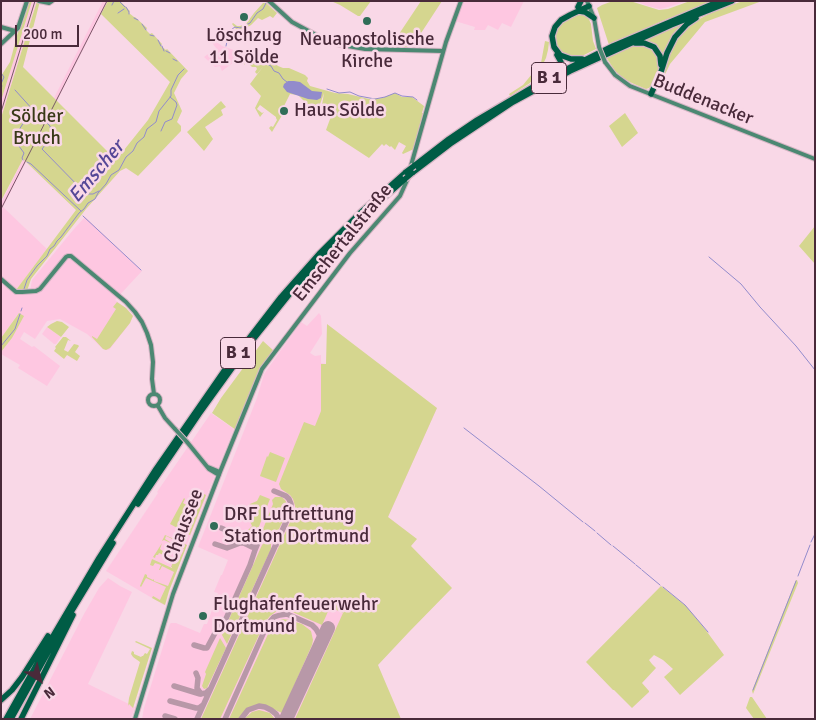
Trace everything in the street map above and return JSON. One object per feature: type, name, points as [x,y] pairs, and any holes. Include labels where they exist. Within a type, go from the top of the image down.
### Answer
[{"type":"highway","name":"B 1","points":[[11,719],[85,588],[124,525],[207,401],[250,342],[284,300],[350,228],[405,179],[414,166],[449,139],[485,115],[591,56],[720,1]]},
{"type":"highway","name":"B 1","points":[[6,719],[68,608],[169,450],[261,323],[300,275],[332,240],[371,202],[409,172],[514,102],[570,71],[628,44],[732,1]]},
{"type":"highway","points":[[583,5],[557,24],[553,34],[553,44],[556,51],[566,58],[576,60],[591,56]]},
{"type":"highway","points":[[583,5],[586,12],[594,18]]},
{"type":"highway","points":[[554,75],[559,69],[561,62],[551,44],[552,30],[560,18],[583,5]]},
{"type":"highway","points":[[650,94],[675,37],[687,24],[704,12]]},
{"type":"highway","points":[[628,44],[648,44],[659,54],[660,70],[650,94]]},
{"type":"highway","points":[[21,719],[85,588]]},
{"type":"highway","points":[[1,700],[22,677],[68,608]]},
{"type":"main road","points":[[1,44],[19,25],[27,1]]},
{"type":"main road","points":[[39,1],[47,3],[52,1]]},
{"type":"main road","points":[[269,1],[292,22],[336,44],[365,49],[443,51]]},
{"type":"main road","name":"Emschertalstraße","points":[[276,351],[360,242],[400,196],[407,182],[443,51],[461,1]]},
{"type":"main road","name":"Buddenacker","points":[[583,5],[594,18],[598,47],[605,62],[611,71],[630,86],[815,159]]},
{"type":"main road","points":[[1,27],[15,31]]},
{"type":"main road","points":[[1,279],[16,292],[36,291],[40,289],[66,257],[70,256],[120,297],[142,322],[152,351],[154,394]]},
{"type":"main road","name":"Chaussee","points":[[135,719],[173,594],[259,375],[276,351]]},
{"type":"main road","points":[[154,394],[149,396],[148,402],[152,407],[158,406]]},
{"type":"main road","points":[[154,394],[160,398],[158,406]]},
{"type":"main road","points":[[158,406],[175,429],[211,467],[209,469],[220,474]]},
{"type":"main road","points":[[211,467],[221,466],[224,463]]},
{"type":"shaded area","points":[[32,1],[37,1],[1,118],[1,101]]},
{"type":"shaded area","points":[[103,1],[108,1],[3,207],[47,249],[16,290],[30,291],[32,280],[85,217],[142,271],[115,300],[133,316],[130,323],[109,350],[103,349],[87,334],[60,319],[47,321],[35,339],[24,332],[20,339],[32,347],[34,346],[60,366],[47,386],[18,368],[20,365],[1,354],[12,338],[18,314],[1,338],[1,203]]},
{"type":"shaded area","points":[[463,1],[524,1],[511,27],[502,23],[498,30],[488,25],[485,30],[474,30],[475,27],[455,21]]},
{"type":"shaded area","points":[[635,1],[687,1],[660,9]]},
{"type":"shaded area","points":[[212,38],[222,46],[245,54],[236,63],[234,62],[222,71],[220,66],[215,67],[204,57],[216,48],[210,40]]},
{"type":"shaded area","points":[[288,81],[300,82],[312,91],[322,92],[321,98],[317,100],[308,99],[287,92],[283,87]]},
{"type":"shaded area","points":[[319,313],[321,316],[322,334],[310,353],[315,356],[321,355],[321,363],[326,364],[325,416],[437,408],[388,517],[416,539],[408,549],[377,663],[398,719],[142,719],[170,624],[176,623],[200,633],[204,624],[207,624],[218,593],[214,592],[228,560],[198,547],[257,398],[264,374],[301,322],[307,326]]},
{"type":"shaded area","points":[[47,327],[61,337],[56,344],[42,334]]},
{"type":"shaded area","points":[[211,413],[234,429],[164,605],[106,571]]},
{"type":"shaded area","points":[[108,578],[132,592],[88,684],[135,707],[131,719],[30,719],[84,614],[99,588]]},
{"type":"green space","points":[[31,1],[1,101],[1,76],[10,62],[27,4]]},
{"type":"green space","name":"Sölder Bruch","points":[[37,1],[40,1],[23,67],[116,160],[148,120],[170,82],[101,14],[108,1],[120,1],[130,11],[129,13],[147,28],[146,30],[150,34],[152,33],[162,44],[161,46],[167,49],[188,71],[181,79],[174,93],[182,111],[177,122],[181,126],[181,131],[138,176],[126,168],[120,171],[86,209],[31,279],[27,291],[21,291],[16,290],[76,210],[23,159],[1,201],[1,118]]},
{"type":"green space","points":[[331,1],[371,1],[360,16],[358,16]]},
{"type":"green space","points":[[421,1],[442,1],[412,47],[391,46]]},
{"type":"green space","points":[[613,1],[630,1],[659,10],[668,9],[690,1],[715,1],[662,21],[609,45],[597,8]]},
{"type":"green space","points":[[743,1],[762,1],[705,22],[670,64],[658,89],[655,88],[674,42],[684,29],[714,11]]},
{"type":"green space","points":[[263,3],[266,3],[277,13],[273,18],[270,16],[262,20],[258,18],[241,31],[236,29],[233,23],[237,26],[246,24]]},
{"type":"green space","points":[[582,13],[588,17],[591,24],[596,49],[578,58],[561,54],[553,41],[556,28],[564,20]]},
{"type":"green space","points":[[691,19],[686,23],[663,63],[660,53],[639,42]]},
{"type":"green space","points":[[545,41],[549,42],[548,50],[541,68],[530,83],[510,96],[509,94],[523,85],[541,63]]},
{"type":"green space","points":[[635,44],[642,44],[656,51],[660,67],[653,83],[646,89],[624,79],[615,71],[606,57]]},
{"type":"green space","points":[[248,55],[266,63],[257,74],[255,72],[256,67],[252,67],[247,62],[244,65]]},
{"type":"green space","points":[[271,60],[278,66],[289,68],[305,75],[310,86],[335,93],[369,99],[382,98],[395,93],[402,97],[412,97],[424,106],[414,149],[403,154],[406,146],[399,142],[395,150],[391,146],[386,144],[384,146],[382,144],[369,158],[326,130],[333,111],[322,105],[324,93],[318,110],[313,110],[298,95],[290,94],[283,108],[279,111],[284,112],[272,132],[269,128],[273,127],[277,120],[276,117],[260,105],[257,109],[262,113],[264,112],[260,117],[255,108],[261,96],[250,84],[265,64]]},
{"type":"green space","points":[[221,101],[226,107],[221,110],[223,115],[205,127],[213,139],[204,151],[187,132]]},
{"type":"green space","points":[[625,113],[638,133],[622,147],[609,126]]},
{"type":"green space","points":[[815,226],[815,264],[799,246]]},
{"type":"green space","points":[[117,302],[133,316],[130,323],[110,348],[106,350],[92,336],[97,339],[116,309],[113,307]]},
{"type":"green space","points":[[19,313],[24,316],[12,338],[1,352],[1,338]]},
{"type":"green space","points":[[57,321],[69,327],[61,337],[47,327]]},
{"type":"green space","points":[[327,324],[437,408],[388,517],[417,539],[411,546],[452,588],[378,665],[401,719],[295,719],[343,613],[330,607],[322,625],[290,611],[277,611],[270,616],[265,622],[220,719],[201,719],[295,511],[293,499],[281,489],[279,484],[304,422],[315,426],[321,411],[321,364],[326,364]]},
{"type":"green space","points":[[63,337],[71,341],[68,340],[64,350],[68,352],[74,344],[79,346],[75,352],[80,356],[77,361],[67,355],[64,359],[54,351]]},
{"type":"green space","points":[[263,341],[274,351],[263,365],[236,430],[212,413]]},
{"type":"green space","points":[[270,452],[285,458],[276,482],[260,476]]},
{"type":"green space","points":[[204,494],[206,495],[190,535],[170,524],[184,498],[183,503],[196,511]]},
{"type":"green space","points":[[260,495],[270,499],[254,539],[248,541],[245,538],[247,531],[252,526],[249,519],[243,514],[235,517],[240,506],[247,509],[250,504],[257,501]]},
{"type":"green space","points":[[275,497],[282,497],[285,500],[288,505],[288,511],[277,533],[273,535],[265,533],[258,535],[263,529],[273,504],[272,500]]},
{"type":"green space","points":[[165,535],[187,545],[165,605],[152,598],[153,596],[160,600],[166,587],[146,578],[140,586],[145,574],[147,577],[154,579],[154,581],[168,586],[174,572],[162,566],[159,570],[161,565],[155,563],[153,566],[150,565],[152,559],[172,568],[174,560],[159,553],[155,558],[153,557],[162,543],[160,549],[164,552],[168,548],[165,554],[179,560],[184,549],[175,545],[184,548],[185,545],[166,536],[165,539],[173,544],[162,541]]},
{"type":"green space","points":[[268,541],[271,544],[271,549],[227,644],[222,635],[262,545]]},
{"type":"green space","points":[[796,580],[798,583],[753,694],[752,691]]},
{"type":"green space","points":[[661,586],[686,606],[724,655],[680,695],[664,677],[673,669],[654,655],[649,660],[656,668],[642,683],[649,692],[632,708],[586,662]]},
{"type":"green space","points":[[282,619],[302,624],[311,631],[313,640],[282,713],[266,706],[258,705],[247,709],[239,719],[229,719],[269,632],[275,623]]},
{"type":"green space","points":[[220,638],[226,648],[207,688],[204,689],[202,686],[205,672]]},
{"type":"green space","points":[[136,641],[152,648],[133,708],[129,704],[128,706],[129,698],[140,662],[131,654],[132,651],[141,657],[145,653],[147,654],[150,649]]},
{"type":"green space","points":[[750,697],[752,697],[767,719],[754,719],[746,708]]},
{"type":"green space","points":[[259,710],[270,713],[275,719],[244,719],[252,712]]},
{"type":"waterway","points":[[112,5],[114,1]]},
{"type":"waterway","points":[[120,2],[125,7]]},
{"type":"waterway","name":"Emscher","points":[[226,46],[232,29],[235,27],[240,28],[250,23],[266,3]]},
{"type":"waterway","points":[[126,7],[129,14]]},
{"type":"waterway","points":[[118,13],[124,9]]},
{"type":"waterway","points":[[134,18],[138,20]]},
{"type":"waterway","points":[[142,24],[146,30]]},
{"type":"waterway","points":[[150,35],[154,36]]},
{"type":"waterway","points":[[158,40],[161,46]]},
{"type":"waterway","points":[[162,46],[164,51]]},
{"type":"waterway","points":[[166,51],[170,53]]},
{"type":"waterway","points":[[241,52],[265,63]]},
{"type":"waterway","points":[[173,59],[177,61]]},
{"type":"waterway","points":[[267,64],[287,82]]},
{"type":"waterway","name":"Emscher","points":[[24,289],[27,280],[47,256],[50,249],[79,213],[88,203],[95,199],[111,175],[119,170],[126,157],[144,137],[147,129],[156,122],[159,111],[171,96],[171,90],[178,75],[184,69]]},
{"type":"waterway","points":[[1,73],[4,77],[1,84]]},
{"type":"waterway","points":[[327,89],[339,93],[350,92],[375,99],[395,93],[413,97],[417,100]]},
{"type":"waterway","points":[[15,90],[43,121]]},
{"type":"waterway","points":[[161,131],[165,122],[172,119],[177,105],[170,97]]},
{"type":"waterway","points":[[23,160],[24,153],[14,138],[32,109]]},
{"type":"waterway","points":[[47,123],[50,126],[52,136],[42,149],[86,194],[93,194],[99,191]]},
{"type":"waterway","points":[[27,162],[81,211]]},
{"type":"waterway","points":[[83,216],[141,270]]},
{"type":"waterway","points":[[709,257],[741,284],[815,370]]},
{"type":"waterway","name":"Emscher","points":[[1,346],[15,329],[20,314]]},
{"type":"waterway","points":[[464,428],[583,522]]},
{"type":"waterway","points":[[585,523],[595,531]]},
{"type":"waterway","points":[[597,533],[611,545]]},
{"type":"waterway","points":[[811,542],[815,534]]},
{"type":"waterway","points":[[798,576],[810,545]]},
{"type":"waterway","points":[[613,546],[635,564]]},
{"type":"waterway","points":[[636,565],[641,569]]},
{"type":"waterway","points":[[642,570],[660,585]]},
{"type":"waterway","points":[[753,690],[796,581]]},
{"type":"waterway","points":[[663,587],[685,605],[708,632]]},
{"type":"taxiway","points":[[197,719],[291,511],[289,499],[274,491]]},
{"type":"taxiway","points":[[221,528],[228,531],[235,539],[252,547],[257,544]]},
{"type":"taxiway","points":[[194,645],[207,648],[215,633],[224,623],[260,538],[269,536],[274,539],[276,545]]},
{"type":"taxiway","points":[[215,544],[227,548],[243,543]]},
{"type":"taxiway","points":[[225,719],[267,625],[274,617],[287,614],[312,625],[320,636],[318,649]]},
{"type":"taxiway","points":[[196,673],[198,678],[197,688],[201,694]]},
{"type":"taxiway","points":[[174,686],[200,694],[206,693],[209,690]]},
{"type":"taxiway","points":[[170,701],[196,708],[203,705]]},
{"type":"taxiway","points":[[241,719],[248,710],[259,706],[271,710],[279,719]]},
{"type":"taxiway","points":[[165,716],[175,719]]},
{"type":"runway","points":[[286,719],[328,628]]},
{"type":"railway","points":[[1,112],[35,1]]},
{"type":"railway","points":[[1,209],[107,1]]},
{"type":"place","name":"Löschzug 11 Sölde","points":[[244,17]]},
{"type":"place","name":"Neuapostolische Kirche","points":[[367,21]]},
{"type":"place","name":"Haus Sölde","points":[[284,111]]},
{"type":"place","name":"DRF Luftrettung Station Dortmund","points":[[214,526]]},
{"type":"place","name":"Flughafenfeuerwehr Dortmund","points":[[203,616]]}]
